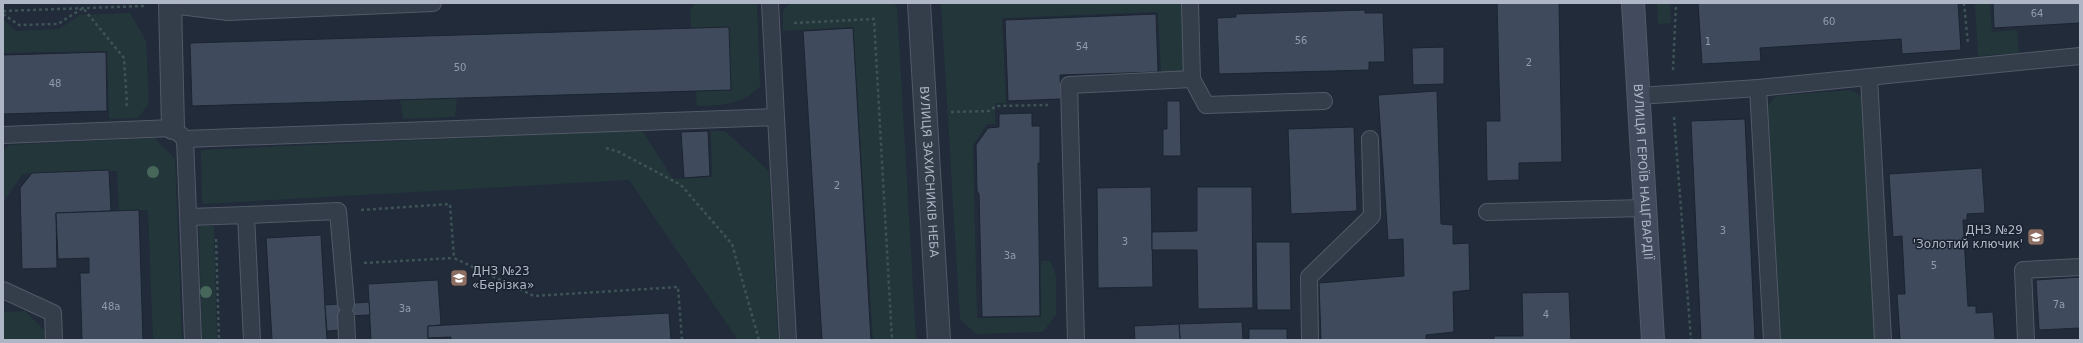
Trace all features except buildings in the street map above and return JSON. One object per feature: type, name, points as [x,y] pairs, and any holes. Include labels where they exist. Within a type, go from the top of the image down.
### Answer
[{"type":"street","name":"ВУЛИЦЯ ЗАХИСНИКІВ НЕБА","points":[[919,3],[939,340]]},
{"type":"street","name":"ВУЛИЦЯ ГЕРОЇВ НАЦГВАРДІЇ","points":[[1633,3],[1653,340]]},
{"type":"street","points":[[171,4],[179,133]]},
{"type":"lane","points":[[171,4],[228,12],[433,3]]},
{"type":"lane","points":[[770,3],[788,340]]},
{"type":"lane","points":[[1190,3],[1192,79],[1206,105],[1324,101]]},
{"type":"lane","points":[[1639,96],[1673,95],[1758,88],[2080,56]]},
{"type":"lane","points":[[1869,77],[1883,340]]},
{"type":"lane","points":[[1076,340],[1069,84],[1192,79]]},
{"type":"lane","points":[[1758,88],[1772,340]]},
{"type":"lane","points":[[3,135],[111,131],[179,133],[572,124],[776,117]]},
{"type":"lane","points":[[179,133],[189,217],[193,340]]},
{"type":"lane","points":[[1310,340],[1309,277],[1372,216],[1370,139]]},
{"type":"lane","points":[[1487,212],[1645,208]]},
{"type":"lane","points":[[189,217],[246,216],[338,211],[347,340]]},
{"type":"lane","points":[[246,216],[252,340]]},
{"type":"lane","points":[[2026,340],[2023,270],[2080,267]]},
{"type":"lane","points":[[3,290],[53,313],[54,340]]},
{"type":"path","points":[[1676,3],[1673,95],[1691,340]]},
{"type":"path","points":[[1964,3],[1970,67]]},
{"type":"path","points":[[3,10],[171,4]]},
{"type":"path","points":[[3,14],[19,25],[58,24],[83,8]]},
{"type":"path","points":[[83,8],[124,58],[127,104],[111,131]]},
{"type":"path","points":[[771,24],[874,19],[892,340]]},
{"type":"path","points":[[944,112],[989,111],[996,106],[1069,105]]},
{"type":"path","points":[[572,124],[595,144],[619,152],[681,185],[732,244],[759,340]]},
{"type":"path","points":[[338,211],[450,204],[454,258]]},
{"type":"path","points":[[215,216],[219,340]]},
{"type":"path","points":[[342,265],[454,258],[534,296],[678,287],[682,340]]},
{"type":"green space","points":[[696,3],[757,3],[760,87],[745,98],[723,105],[697,106],[690,11]]},
{"type":"green space","points":[[790,3],[893,3],[897,7],[916,340],[873,340],[853,27],[783,31],[783,11]]},
{"type":"green space","points":[[941,3],[1183,3],[1185,72],[1161,72],[1158,12],[1002,18],[1006,103],[995,103],[995,124],[987,124],[973,145],[977,318],[1041,317],[1041,261],[1050,261],[1056,275],[1056,315],[1043,332],[976,334],[960,319]]},
{"type":"green space","points":[[1657,3],[1670,3],[1671,23],[1658,24]]},
{"type":"green space","points":[[1975,3],[1990,3],[1992,32],[2017,30],[2019,53],[1978,56]]},
{"type":"green space","points":[[130,13],[146,41],[149,103],[138,118],[109,119],[107,51],[3,53],[3,19],[16,31],[59,29],[80,15]]},
{"type":"green space","points":[[1851,90],[1862,97],[1876,340],[1781,340],[1768,106],[1776,96]]},
{"type":"green space","points":[[457,98],[455,117],[403,119],[400,100]]},
{"type":"green space","points":[[642,130],[673,179],[712,177],[711,131],[725,131],[769,171],[778,340],[738,340],[629,180],[202,204],[201,150]]},
{"type":"green space","points":[[155,138],[175,159],[182,340],[153,340],[148,210],[119,211],[117,171],[27,173],[22,175],[3,202],[3,152],[9,145]]},
{"type":"green space","points":[[199,226],[214,226],[217,340],[202,340]]},
{"type":"green space","points":[[25,311],[45,331],[46,340],[3,340],[3,312]]},
{"type":"place","name":"ДНЗ №29 'Золотий ключик'","points":[[2036,237]]},
{"type":"place","name":"ДНЗ №23 «Берізка»","points":[[459,278]]}]
